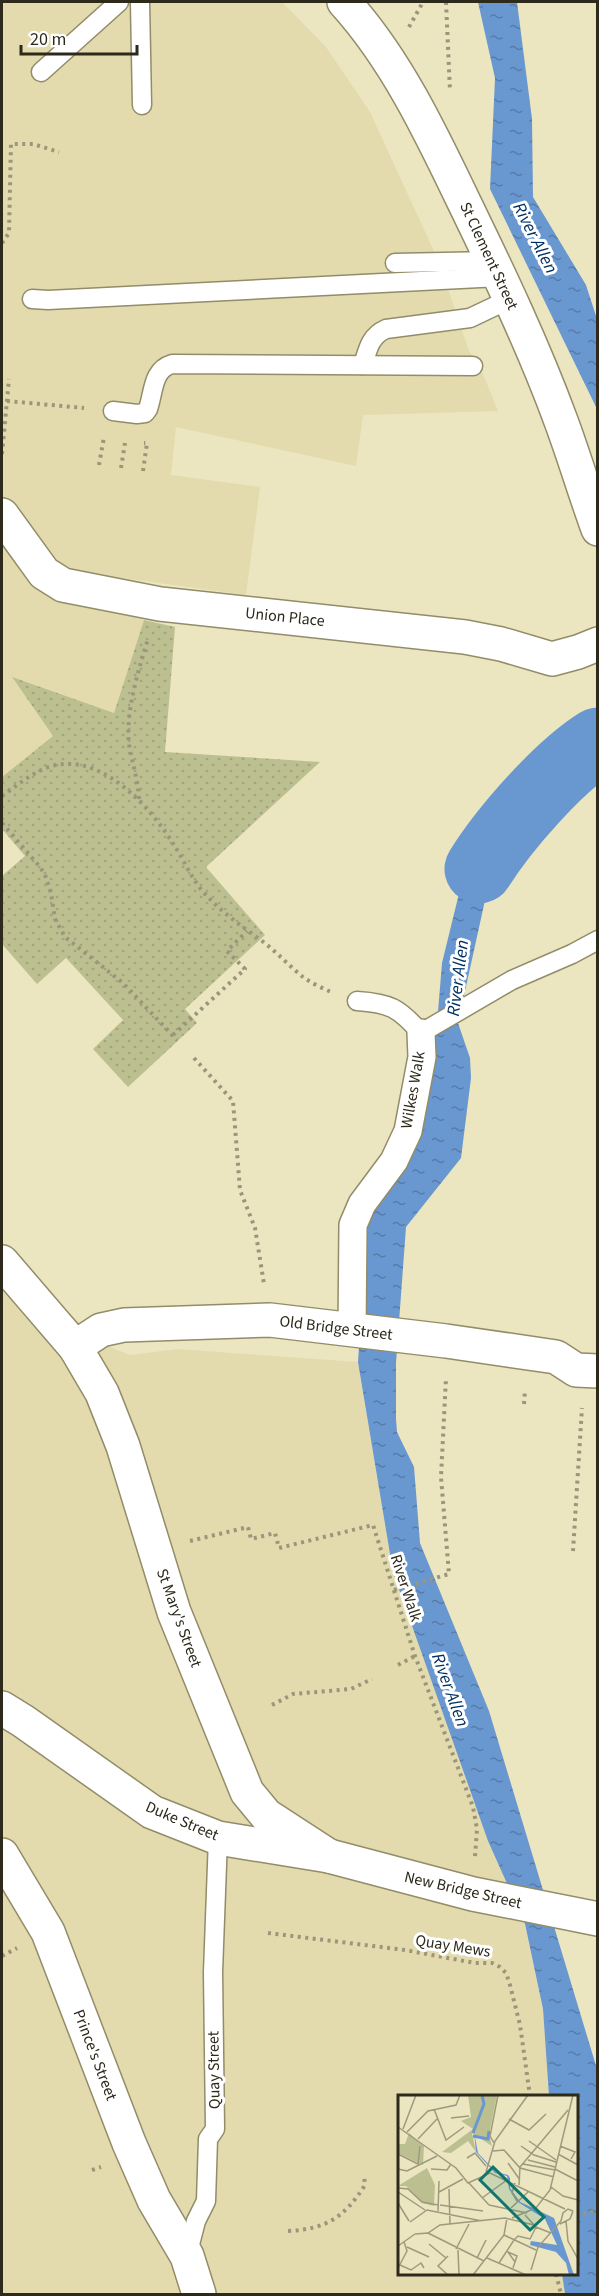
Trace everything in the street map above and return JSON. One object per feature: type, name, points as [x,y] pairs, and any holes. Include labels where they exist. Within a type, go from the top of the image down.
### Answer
[{"type":"street","name":"St Clement Street","points":[[344,2],[366,26],[389,61],[449,170],[501,279],[560,420],[597,529]]},
{"type":"street","name":"Union Place","points":[[2,515],[44,573],[63,585],[160,604],[465,637],[501,644],[552,659],[597,644]]},
{"type":"street","name":"Wilkes Walk","points":[[352,1331],[353,1225],[362,1204],[394,1161],[408,1131],[426,1030]]},
{"type":"street","name":"St Mary's Street","points":[[2,1262],[75,1347],[114,1418],[174,1612],[247,1792],[266,1815],[329,1856]]},
{"type":"street","name":"Old Bridge Street","points":[[75,1347],[101,1330],[124,1325],[270,1320],[556,1357],[576,1370],[597,1371]]},
{"type":"street","name":"Duke Street","points":[[12,1714],[152,1812],[218,1838],[329,1856]]},
{"type":"street","name":"Prince's Street","points":[[2,1854],[48,1932],[129,2143],[154,2200],[186,2256]]},
{"type":"street","name":"New Bridge Street","points":[[329,1856],[482,1895],[592,1918]]},
{"type":"street","points":[[186,2256],[199,2295]]},
{"type":"lane","points":[[41,72],[119,2]]},
{"type":"lane","points":[[140,2],[142,105]]},
{"type":"lane","points":[[395,263],[501,279]]},
{"type":"lane","points":[[32,299],[501,279]]},
{"type":"lane","points":[[363,365],[370,340],[378,333],[386,329],[470,318],[501,279]]},
{"type":"lane","points":[[113,411],[145,413],[158,372],[164,366],[172,364],[473,366]]},
{"type":"lane","points":[[357,1001],[390,1005],[426,1030],[512,980],[572,954],[597,940]]},
{"type":"lane","name":"Quay Street","points":[[186,2256],[196,2222],[206,2201],[208,2139],[215,2129],[213,1972],[218,1838]]},
{"type":"path","points":[[2,243],[9,233],[12,144],[33,144],[59,152]]},
{"type":"path","points":[[2,454],[9,380]]},
{"type":"path","points":[[8,400],[113,411]]},
{"type":"path","points":[[99,465],[103,437],[114,438]]},
{"type":"path","points":[[121,468],[126,440]]},
{"type":"path","points":[[136,442],[147,443],[143,471]]},
{"type":"path","points":[[139,799],[138,781],[129,744],[128,729],[143,656],[160,604]]},
{"type":"path","points":[[2,796],[43,769],[57,765],[72,764],[100,773],[139,799],[165,832],[199,886],[231,919],[263,942],[305,978],[342,998],[357,1001]]},
{"type":"path","points":[[2,823],[45,875],[51,893],[55,919],[65,937],[123,983],[177,1040]]},
{"type":"path","points":[[173,1035],[245,969],[227,951],[247,931]]},
{"type":"path","points":[[194,1058],[233,1101],[240,1190],[255,1228],[270,1320]]},
{"type":"path","points":[[394,1590],[449,1574],[441,1477],[446,1341]]},
{"type":"path","points":[[573,1551],[582,1402]]},
{"type":"path","name":"River Walk","points":[[154,1550],[248,1527],[251,1539],[275,1533],[279,1548],[373,1525],[415,1656],[472,1807],[477,1829],[482,1895]]},
{"type":"path","points":[[398,1665],[415,1656]]},
{"type":"path","points":[[272,1704],[293,1694],[351,1689],[372,1679]]},
{"type":"path","name":"Quay Mews","points":[[268,1934],[405,1950],[475,1963],[492,1963],[500,1967],[506,1973],[520,2025],[530,2095]]},
{"type":"path","points":[[288,2231],[314,2228],[333,2221],[365,2186],[364,2175]]},
{"type":"path","points":[[578,2215],[597,2210]]},
{"type":"path","points":[[556,2275],[561,2295]]},
{"type":"shaded area","points":[[2,2],[282,2],[326,47],[370,112],[438,260],[469,351],[481,369],[498,411],[363,415],[356,466],[176,427],[171,475],[260,487],[246,595],[65,570],[61,597],[144,620],[114,713],[13,679],[53,736],[2,777]]},
{"type":"shaded area","points":[[2,1246],[30,1279],[105,1345],[130,1355],[178,1349],[358,1362],[393,1572],[488,1841],[524,1922],[543,2009],[549,2095],[398,2095],[398,2275],[562,2275],[565,2294],[2,2294]]},
{"type":"green space","points":[[144,620],[175,627],[165,752],[320,762],[206,867],[265,935],[185,1009],[197,1023],[128,1087],[93,1049],[123,1020],[66,958],[37,984],[2,944],[2,876],[25,856],[2,829],[2,777],[53,736],[12,677],[114,713]]},
{"type":"water","points":[[478,2],[517,2],[532,119],[533,197],[586,285],[597,319],[597,409],[490,189],[495,78]]},
{"type":"water","points":[[597,729],[597,760],[534,817],[491,873],[458,1023],[470,1058],[471,1078],[461,1158],[406,1227],[396,1363],[396,1419],[397,1432],[414,1467],[420,1543],[489,1711],[597,2069],[597,2294],[565,2294],[562,2275],[578,2275],[578,2095],[549,2095],[543,2009],[525,1924],[488,1841],[393,1572],[358,1362],[369,1205],[417,1145],[433,1073],[442,963],[465,869],[505,812],[540,795],[573,761]]},
{"type":"waterway","name":"River Allen","points":[[479,869],[533,800],[566,767],[598,742]]}]
